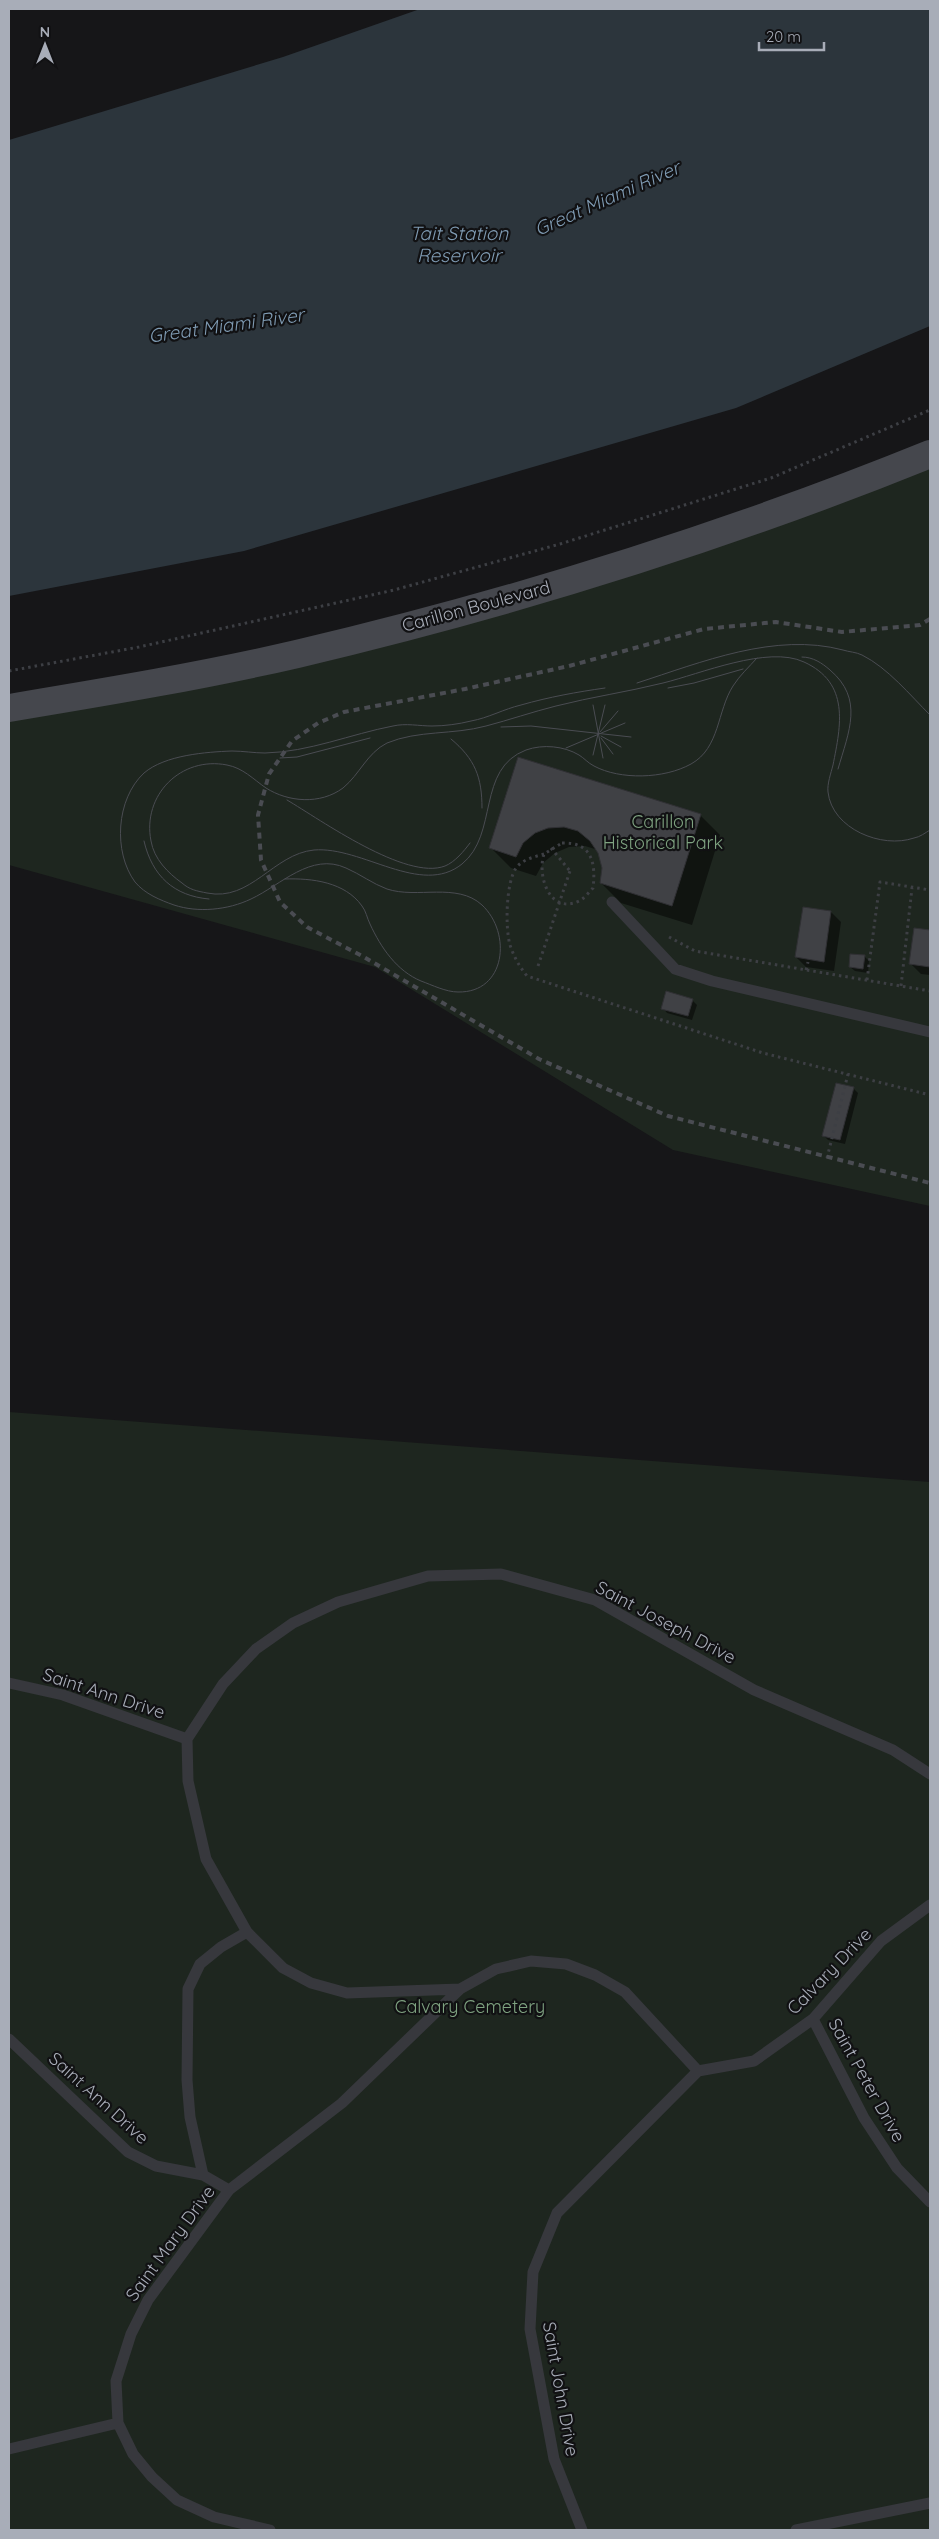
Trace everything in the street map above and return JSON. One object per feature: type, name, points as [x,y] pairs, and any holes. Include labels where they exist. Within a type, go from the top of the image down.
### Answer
[{"type":"street","name":"Carillon Boulevard","points":[[9,708],[130,688],[289,655],[519,596],[625,565],[930,454]]},
{"type":"lane","points":[[612,902],[675,969],[712,981],[930,1032]]},
{"type":"lane","name":"Saint Joseph Drive","points":[[187,1739],[223,1684],[256,1648],[293,1623],[338,1602],[428,1576],[501,1574],[594,1600],[754,1690],[893,1750],[930,1774]]},
{"type":"lane","name":"Saint Ann Drive","points":[[9,1683],[62,1695],[187,1739]]},
{"type":"lane","points":[[187,1739],[188,1781],[206,1859],[247,1932],[283,1968],[311,1984],[347,1993],[460,1988],[496,1969],[531,1961],[566,1964],[595,1975],[624,1992],[698,2071]]},
{"type":"lane","name":"Calvary Drive","points":[[698,2071],[754,2061],[813,2019],[881,1941],[930,1905]]},
{"type":"lane","points":[[203,2175],[190,2117],[187,2080],[188,1988],[200,1964],[221,1947],[247,1932]]},
{"type":"lane","name":"Saint Mary Drive","points":[[270,2530],[214,2517],[177,2500],[152,2478],[133,2454],[118,2424],[116,2381],[131,2334],[148,2300],[230,2190],[342,2103],[460,1988]]},
{"type":"lane","name":"Saint Peter Drive","points":[[813,2019],[864,2118],[897,2168],[930,2202]]},
{"type":"lane","name":"Saint Ann Drive","points":[[9,2039],[128,2152],[156,2166],[203,2175],[230,2190]]},
{"type":"lane","name":"Saint John Drive","points":[[582,2530],[554,2460],[530,2329],[533,2272],[557,2213],[698,2071]]},
{"type":"lane","points":[[9,2448],[118,2424]]},
{"type":"lane","points":[[796,2530],[930,2503]]},
{"type":"path","points":[[9,671],[139,647],[394,590],[560,544],[772,478],[930,410]]},
{"type":"path","points":[[544,854],[540,866],[542,878],[552,897],[565,904],[580,901],[593,888],[595,870],[590,855],[583,847],[574,843],[562,843],[544,854],[526,859],[518,866],[511,883],[507,915],[510,944],[518,964],[527,976],[763,1053],[930,1095]]},
{"type":"path","points":[[538,966],[570,872],[551,848]]},
{"type":"path","points":[[867,980],[880,882],[930,890]]},
{"type":"path","points":[[593,888],[612,902]]},
{"type":"path","points":[[901,986],[912,888]]},
{"type":"path","points":[[664,935],[694,951],[930,991]]},
{"type":"path","points":[[806,970],[808,962]]},
{"type":"path","points":[[827,1158],[848,1074]]},
{"type":"green space","name":"Carillon Historical Park","points":[[930,454],[930,1206],[673,1150],[375,967],[9,865],[9,708],[298,653]]},
{"type":"green space","name":"Calvary Cemetery","points":[[9,1412],[930,1482],[930,2530],[9,2530]]},
{"type":"water","name":"Tait Station Reservoir","points":[[420,9],[930,9],[930,326],[736,408],[244,551],[9,596],[9,140],[283,57]]},
{"type":"building","points":[[518,757],[701,814],[672,906],[600,883],[602,868],[598,853],[590,841],[578,831],[564,827],[548,828],[535,833],[523,843],[516,857],[489,848]]},
{"type":"building","points":[[803,907],[831,911],[824,962],[795,957]]},
{"type":"building","points":[[914,928],[930,930],[930,967],[909,964]]},
{"type":"building","points":[[850,954],[865,955],[863,969],[849,967]]},
{"type":"building","points":[[666,991],[693,999],[688,1016],[661,1009]]},
{"type":"building","points":[[836,1083],[854,1087],[840,1140],[822,1136]]},
{"type":"tram line","points":[[637,683],[687,666],[739,652],[765,647],[817,645],[857,653],[872,660],[898,682],[930,715]]},
{"type":"tram line","points":[[757,658],[754,661],[745,671],[733,686],[708,749],[691,764],[680,769],[655,775],[616,774],[594,766],[573,752],[553,747],[533,748],[510,759],[500,772],[481,836],[473,851],[462,864],[446,873],[428,875],[410,873],[352,855],[314,850],[299,853],[237,891],[223,894],[207,893],[191,889],[177,879],[162,865],[153,848],[150,824],[153,808],[159,794],[168,782],[180,773],[194,767],[210,764],[233,766],[275,793],[294,799],[314,799],[324,797],[343,788],[374,752],[387,743],[399,739],[423,734],[474,729],[569,703],[663,683],[734,663],[753,659],[772,657],[789,658],[804,662],[819,671],[829,681],[836,693],[839,706],[838,735],[828,792],[832,805],[839,816],[860,833],[888,841],[901,841],[922,835],[930,830]]},
{"type":"tram line","points":[[802,657],[814,659],[827,667],[841,681],[847,692],[851,716],[838,769]]},
{"type":"tram line","points":[[668,688],[694,683],[743,669]]},
{"type":"tram line","points":[[285,879],[306,879],[327,883],[347,892],[355,898],[363,908],[374,933],[385,950],[397,965],[412,977],[453,992],[474,990],[486,983],[495,972],[499,959],[498,931],[492,917],[482,905],[472,898],[461,894],[449,892],[399,892],[382,887],[346,868],[333,864],[321,864],[297,872],[285,879],[262,893],[251,899],[223,908],[193,909],[169,903],[153,896],[135,882],[123,856],[121,826],[123,811],[128,797],[144,773],[174,758],[210,752],[281,752],[314,746],[398,725],[437,726],[457,724],[477,720],[542,700],[605,688]]},
{"type":"tram line","points":[[593,705],[603,758]]},
{"type":"tram line","points":[[593,755],[605,705]]},
{"type":"tram line","points":[[600,732],[618,711]]},
{"type":"tram line","points":[[566,748],[625,723]]},
{"type":"tram line","points":[[501,727],[531,726],[631,737]]},
{"type":"tram line","points":[[601,736],[621,747]]},
{"type":"tram line","points":[[280,758],[297,757],[370,738]]},
{"type":"tram line","points":[[601,738],[613,754]]},
{"type":"tram line","points":[[451,739],[466,754],[476,769],[481,787],[482,808]]},
{"type":"tram line","points":[[287,800],[364,846],[409,865],[428,868],[445,866],[456,859],[470,843]]},
{"type":"tram line","points":[[144,841],[153,864],[166,882],[185,894],[209,899]]},
{"type":"railway","points":[[930,619],[920,625],[842,632],[776,622],[704,629],[569,666],[465,689],[344,712],[318,723],[292,741],[269,774],[258,815],[261,860],[280,902],[307,927],[362,956],[539,1059],[668,1116],[930,1183]]},
{"type":"water label","name":"Great Miami River","points":[[607,198]]},
{"type":"water label","name":"Great Miami River","points":[[226,325]]}]
